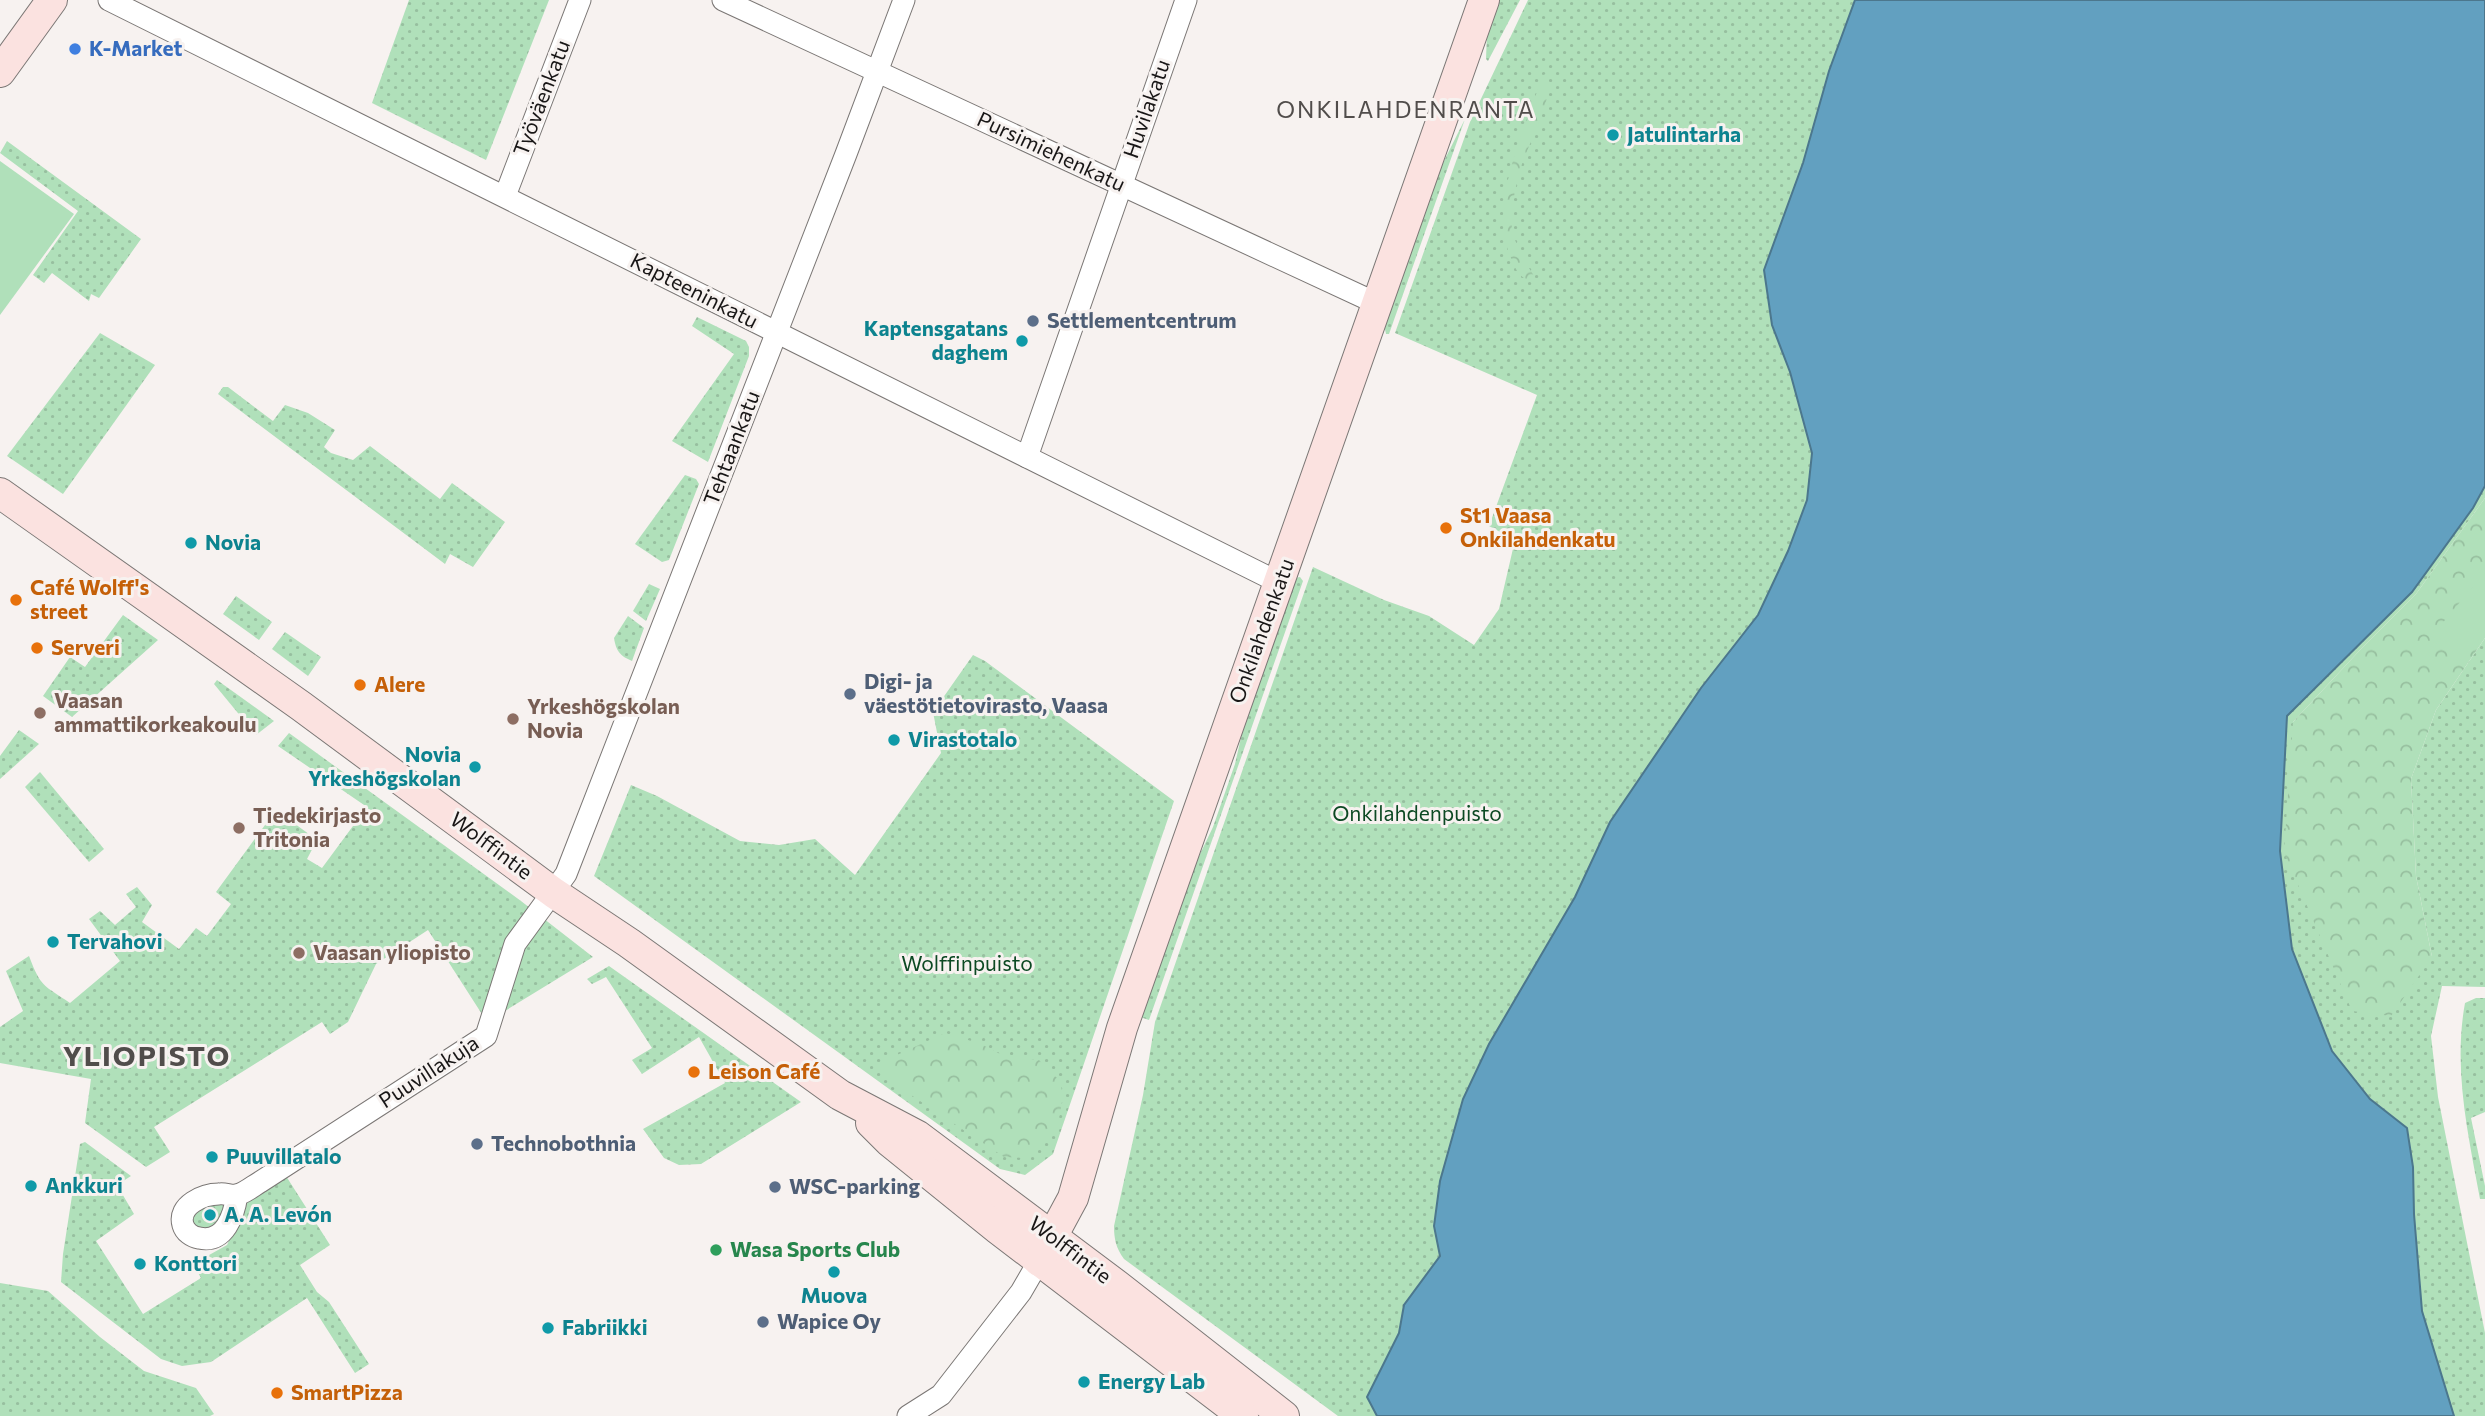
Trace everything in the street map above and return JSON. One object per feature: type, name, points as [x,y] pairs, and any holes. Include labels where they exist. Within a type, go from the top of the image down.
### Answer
[{"type":"main road","points":[[0,72],[52,0]]},
{"type":"main road","name":"Onkilahdenkatu","points":[[1045,1249],[1073,1198],[1122,1028],[1484,0]]},
{"type":"main road","name":"Wolffintie","points":[[0,492],[301,706],[554,893],[629,943],[846,1098],[889,1141],[1284,1416]]},
{"type":"main road","name":"Wolffintie","points":[[1045,1249],[1243,1416]]},
{"type":"street","name":"Kapteeninkatu","points":[[108,0],[1280,583]]},
{"type":"street","name":"Työväenkatu","points":[[505,196],[580,0]]},
{"type":"street","name":"Pursimiehenkatu","points":[[723,0],[1378,304]]},
{"type":"street","name":"Tehtaankatu","points":[[554,893],[569,867],[904,0]]},
{"type":"street","name":"Huvilakatu","points":[[1027,457],[1186,0]]},
{"type":"street","name":"Puuvillakuja","points":[[237,1195],[486,1036],[516,944],[541,906],[554,893]]},
{"type":"street","points":[[908,1416],[941,1395],[1021,1292],[1045,1249]]},
{"type":"green space","points":[[409,0],[549,0],[486,160],[372,103]]},
{"type":"green space","points":[[1499,0],[1520,0],[1488,61],[1487,34]]},
{"type":"green space","name":"Onkilahdenpuisto","points":[[1528,0],[1855,0],[1829,72],[1803,163],[1772,325],[1790,372],[1812,453],[1807,500],[1788,551],[1758,615],[1701,688],[1610,822],[1575,897],[1489,1044],[1463,1099],[1440,1181],[1434,1226],[1440,1256],[1404,1305],[1399,1333],[1367,1397],[1377,1416],[1338,1416],[1124,1259],[1116,1243],[1114,1226],[1143,1095],[1155,1022],[1313,567],[1384,600],[1429,616],[1474,645],[1499,609],[1515,540],[1489,526],[1537,395],[1395,333],[1470,122]]},
{"type":"green space","points":[[1547,74],[1549,82],[1545,106],[1521,167],[1511,215],[1516,243],[1534,276],[1528,280],[1516,269],[1512,260],[1505,239],[1503,216],[1518,143],[1543,75]]},
{"type":"green space","points":[[1465,119],[1389,334],[1386,334],[1384,324],[1435,179]]},
{"type":"green space","points":[[7,141],[141,239],[99,298],[91,294],[89,301],[52,273],[44,283],[33,275],[78,211],[0,153]]},
{"type":"green space","points":[[0,161],[74,214],[0,315]]},
{"type":"green space","points":[[697,317],[746,341],[749,347],[749,356],[708,462],[672,441],[734,354],[692,326]]},
{"type":"green space","points":[[100,333],[155,365],[63,494],[7,456]]},
{"type":"green space","points":[[223,387],[228,387],[273,421],[285,405],[308,413],[335,430],[324,447],[331,453],[353,460],[370,446],[440,499],[452,483],[505,522],[473,567],[450,554],[445,564],[218,394]]},
{"type":"green space","points":[[685,475],[696,479],[699,484],[669,560],[662,562],[635,544]]},
{"type":"green space","points":[[2485,486],[2485,498],[2416,594],[2293,722],[2432,957],[2416,876],[2411,779],[2436,710],[2485,638],[2485,987],[2442,986],[2431,1036],[2438,1097],[2485,1333],[2485,1416],[2454,1416],[2422,1311],[2413,1167],[2407,1128],[2370,1099],[2332,1051],[2292,949],[2280,851],[2287,716],[2412,592],[2473,508]]},
{"type":"green space","points":[[2485,498],[2485,638],[2436,710],[2411,779],[2416,876],[2432,957],[2391,1016],[2352,1011],[2284,852],[2293,722],[2416,594]]},
{"type":"green space","points":[[2485,572],[2485,626],[2456,660],[2430,638]]},
{"type":"green space","points":[[1300,577],[1303,581],[1149,1020],[1140,1017],[1191,873],[1213,827],[1235,764],[1245,720],[1295,578]]},
{"type":"green space","points":[[649,584],[660,589],[646,621],[633,611]]},
{"type":"green space","points":[[236,596],[272,622],[259,640],[223,614]]},
{"type":"green space","points":[[123,615],[158,640],[72,717],[43,696],[70,657],[85,667]]},
{"type":"green space","points":[[628,616],[644,628],[632,661],[619,652],[614,638]]},
{"type":"green space","points":[[285,632],[321,657],[308,676],[272,649]]},
{"type":"green space","name":"Wolffinpuisto","points":[[973,655],[985,661],[1174,801],[1053,1154],[1025,1175],[1000,1169],[594,876],[631,785],[740,841],[779,845],[815,839],[855,875],[941,753],[933,712]]},
{"type":"green space","points":[[217,680],[274,721],[256,735],[214,684]]},
{"type":"green space","points":[[19,730],[39,744],[0,779],[0,756]]},
{"type":"green space","points":[[289,733],[521,901],[593,957],[487,1022],[428,930],[376,964],[348,1022],[330,1034],[322,1022],[154,1127],[170,1152],[146,1167],[85,1123],[91,1079],[0,1063],[0,1027],[23,1011],[6,971],[29,956],[44,985],[70,1003],[120,961],[89,919],[100,911],[115,925],[136,907],[126,894],[137,887],[152,905],[142,922],[179,949],[196,928],[207,936],[231,904],[216,892],[276,810],[317,840],[307,859],[322,868],[367,807],[278,746]]},
{"type":"green space","points":[[40,772],[104,849],[89,862],[25,787]]},
{"type":"green space","points":[[609,966],[801,1102],[701,1164],[679,1165],[664,1158],[643,1129],[725,1083],[699,1037],[642,1074],[632,1060],[652,1048],[606,977],[592,984],[587,979]]},
{"type":"green space","points":[[2476,998],[2485,998],[2485,1112],[2471,1118],[2485,1186],[2485,1199],[2480,1199],[2461,1077],[2465,1003]]},
{"type":"green space","points":[[945,1033],[981,1044],[1004,1056],[1039,1060],[1060,1081],[1063,1096],[1058,1124],[1028,1158],[1004,1157],[899,1087],[881,1069],[886,1060]]},
{"type":"green space","points":[[85,1142],[131,1176],[117,1185],[134,1214],[96,1241],[143,1314],[201,1278],[193,1264],[227,1245],[247,1203],[286,1176],[330,1245],[300,1265],[317,1292],[329,1302],[369,1364],[355,1373],[307,1298],[211,1362],[182,1366],[161,1359],[61,1282],[80,1144]]},
{"type":"green space","points":[[228,1203],[215,1226],[198,1231],[190,1220],[205,1204]]},
{"type":"green space","points":[[0,1283],[48,1291],[144,1371],[196,1388],[214,1414],[0,1416]]},
{"type":"water","points":[[1855,0],[2485,0],[2485,486],[2473,508],[2412,592],[2287,716],[2280,851],[2292,949],[2332,1051],[2370,1099],[2407,1128],[2413,1167],[2422,1311],[2454,1416],[1377,1416],[1367,1397],[1399,1333],[1404,1305],[1440,1256],[1434,1226],[1440,1181],[1463,1099],[1489,1044],[1575,897],[1610,822],[1701,688],[1758,615],[1788,551],[1807,500],[1812,453],[1790,372],[1772,325],[1764,270],[1803,163],[1829,71]]},
{"type":"place","name":"K-Market","points":[[75,49]]},
{"type":"place","name":"Jatulintarha","points":[[1613,135]]},
{"type":"place","name":"Settlementcentrum","points":[[1033,321]]},
{"type":"place","name":"Kaptensgatans daghem","points":[[1022,341]]},
{"type":"place","name":"St1 Vaasa Onkilahdenkatu","points":[[1446,528]]},
{"type":"place","name":"Novia","points":[[191,543]]},
{"type":"place","name":"Café Wolff's street","points":[[16,600]]},
{"type":"place","name":"Serveri","points":[[37,648]]},
{"type":"place","name":"Alere","points":[[360,685]]},
{"type":"place","name":"Digi- ja väestötietovirasto, Vaasa","points":[[850,694]]},
{"type":"place","name":"Vaasan ammattikorkeakoulu","points":[[40,713]]},
{"type":"place","name":"Yrkeshögskolan Novia","points":[[513,719]]},
{"type":"place","name":"Virastotalo","points":[[894,740]]},
{"type":"place","name":"Novia Yrkeshögskolan","points":[[475,767]]},
{"type":"place","name":"Tiedekirjasto Tritonia","points":[[239,828]]},
{"type":"place","name":"Tervahovi","points":[[53,942]]},
{"type":"place","name":"Vaasan yliopisto","points":[[299,953]]},
{"type":"place","name":"Leison Café","points":[[694,1072]]},
{"type":"place","name":"Technobothnia","points":[[477,1144]]},
{"type":"place","name":"Puuvillatalo","points":[[212,1157]]},
{"type":"place","name":"Ankkuri","points":[[31,1186]]},
{"type":"place","name":"WSC-parking","points":[[775,1187]]},
{"type":"place","name":"A. A. Levón","points":[[210,1215]]},
{"type":"place","name":"Wasa Sports Club","points":[[716,1250]]},
{"type":"place","name":"Konttori","points":[[140,1264]]},
{"type":"place","name":"Muova","points":[[834,1272]]},
{"type":"place","name":"Wapice Oy","points":[[763,1322]]},
{"type":"place","name":"Fabriikki","points":[[548,1328]]},
{"type":"place","name":"Energy Lab","points":[[1084,1382]]},
{"type":"place","name":"SmartPizza","points":[[277,1393]]},
{"type":"district","name":"ONKILAHDENRANTA","points":[[1406,110]]},
{"type":"district","name":"YLIOPISTO","points":[[147,1056]]}]
